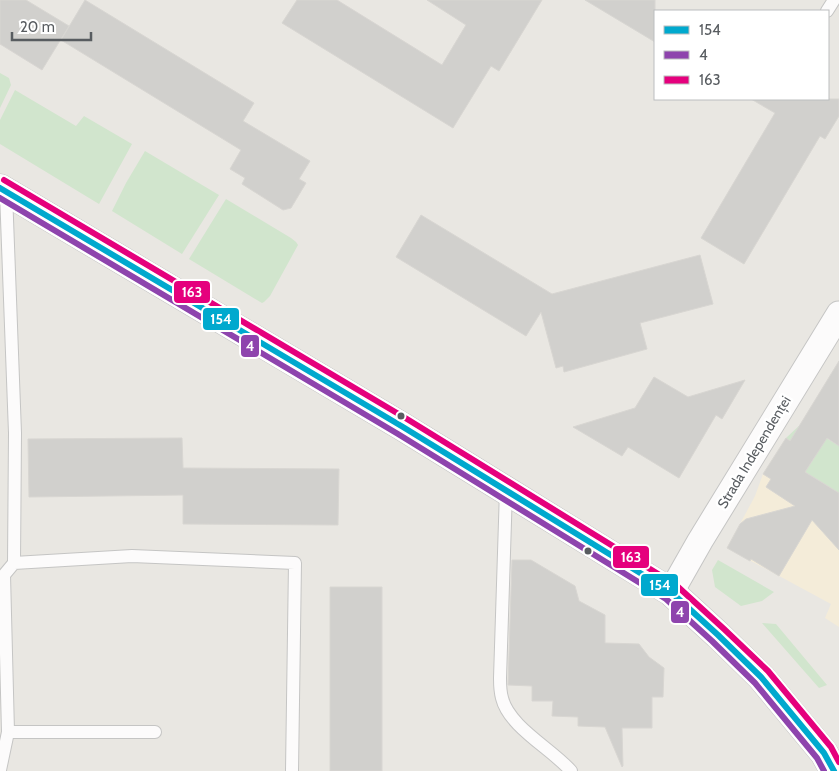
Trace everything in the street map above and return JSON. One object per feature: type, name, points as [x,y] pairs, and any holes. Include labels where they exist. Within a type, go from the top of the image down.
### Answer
[{"type":"main road","points":[[3,190],[328,382],[671,592],[761,677],[824,752],[834,771]]},
{"type":"street","name":"Strada Independenței","points":[[671,592],[839,314]]},
{"type":"lane","points":[[0,770],[8,732],[4,575],[14,563],[15,434],[3,190]]},
{"type":"lane","points":[[506,490],[500,678],[502,699],[507,710],[528,733],[571,771]]},
{"type":"lane","points":[[14,563],[132,556],[295,563],[292,771]]},
{"type":"lane","points":[[8,732],[155,732]]},
{"type":"shaded area","points":[[786,438],[815,457],[806,472],[839,493],[839,627],[825,618],[831,604],[727,548],[755,496],[763,474]]},
{"type":"green space","points":[[0,73],[9,78],[11,85],[0,108]]},
{"type":"green space","points":[[15,90],[76,126],[84,116],[132,144],[99,204],[0,144],[0,120]]},
{"type":"green space","points":[[145,151],[219,195],[182,254],[112,211]]},
{"type":"green space","points":[[226,199],[291,238],[298,245],[270,296],[262,303],[189,259]]},
{"type":"green space","points":[[802,423],[839,446],[839,493],[805,472],[815,457],[786,438]]},
{"type":"green space","points":[[718,560],[774,592],[762,601],[741,606],[715,587],[712,570]]},
{"type":"green space","points":[[762,623],[776,624],[827,685],[819,688]]},
{"type":"building","points":[[0,0],[26,0],[69,26],[42,70],[0,44]]},
{"type":"building","points":[[85,0],[254,103],[243,121],[310,161],[299,179],[306,183],[291,208],[283,210],[242,184],[245,178],[230,169],[241,150],[61,40]]},
{"type":"building","points":[[297,0],[337,0],[442,65],[466,25],[427,0],[542,0],[499,71],[491,66],[453,128],[282,23]]},
{"type":"building","points":[[585,0],[655,0],[654,41]]},
{"type":"building","points":[[839,99],[839,116],[825,139],[820,136],[744,264],[701,238],[775,113],[753,100]]},
{"type":"building","points":[[421,215],[552,294],[700,255],[713,304],[640,323],[647,349],[564,372],[563,366],[556,368],[541,312],[526,336],[396,257]]},
{"type":"building","points":[[839,361],[839,446],[827,438],[805,472],[839,493],[839,550],[812,520],[779,576],[751,559],[750,561],[727,548],[740,524],[746,519],[795,506],[766,487],[771,479],[763,474],[786,438],[790,441]]},
{"type":"building","points":[[654,377],[688,397],[745,380],[722,419],[716,415],[679,478],[628,447],[622,456],[573,427],[635,408]]},
{"type":"building","points":[[182,438],[183,468],[339,469],[338,525],[183,524],[183,495],[29,497],[28,439]]},
{"type":"building","points":[[512,560],[531,560],[575,586],[579,601],[605,615],[605,643],[639,644],[649,657],[664,668],[663,697],[652,697],[652,728],[622,728],[622,767],[605,727],[578,726],[578,717],[552,716],[553,701],[532,701],[532,686],[508,685]]},
{"type":"building","points":[[330,587],[382,587],[382,771],[330,771]]},
{"type":"transit line","name":"163","points":[[4,180],[407,419],[676,585],[768,671],[831,747],[839,762]]},
{"type":"transit line","name":"154","points":[[0,188],[403,427],[671,592],[761,677],[824,753],[834,771]]},
{"type":"transit line","name":"4","points":[[0,198],[398,434],[666,599],[755,683],[817,758],[824,771]]}]
